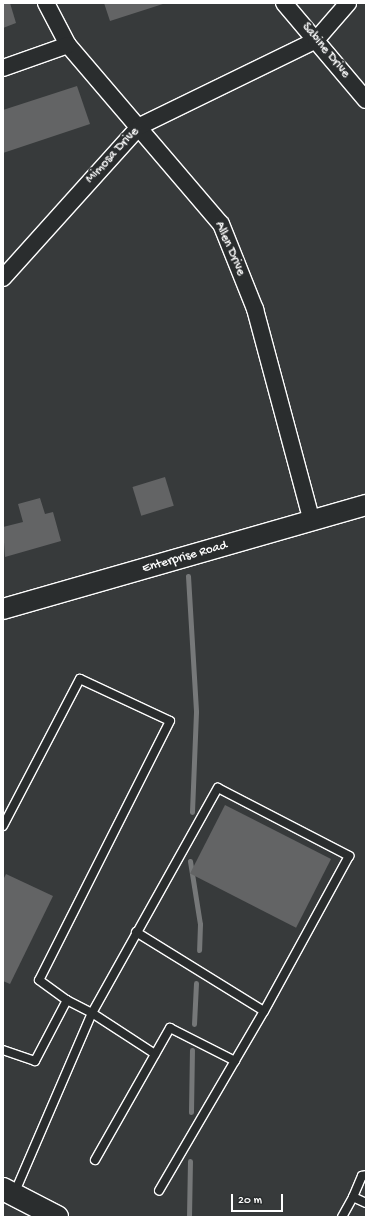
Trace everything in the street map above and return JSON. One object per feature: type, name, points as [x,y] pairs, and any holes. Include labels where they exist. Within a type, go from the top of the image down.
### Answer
[{"type":"main road","points":[[8,1192],[57,1217]]},
{"type":"street","name":"Allen Drive","points":[[46,3],[68,45],[140,126],[221,224],[255,309],[312,522]]},
{"type":"street","name":"Sabine Drive","points":[[284,3],[366,100]]},
{"type":"street","points":[[316,40],[348,3]]},
{"type":"street","name":"Mimosa Drive","points":[[3,278],[140,126],[316,40]]},
{"type":"street","points":[[3,68],[68,45]]},
{"type":"street","name":"Enterprise Road","points":[[3,609],[312,522],[366,505]]},
{"type":"lane","points":[[3,826],[80,679],[170,721],[39,980],[67,1000],[92,1013],[155,1054]]},
{"type":"lane","points":[[8,1192],[92,1013],[218,788],[349,856],[264,1011],[159,1191]]},
{"type":"lane","points":[[136,932],[264,1011]]},
{"type":"lane","points":[[3,1050],[35,1061],[67,1000]]},
{"type":"lane","points":[[95,1160],[170,1028],[235,1061]]},
{"type":"lane","points":[[342,1217],[362,1176],[366,1175]]},
{"type":"lane","points":[[353,1197],[366,1203]]},
{"type":"building","points":[[3,3],[10,3],[16,23],[3,28]]},
{"type":"building","points":[[104,3],[166,3],[110,21]]},
{"type":"building","points":[[77,86],[90,124],[3,153],[3,110]]},
{"type":"building","points":[[165,477],[174,506],[141,516],[132,487]]},
{"type":"building","points":[[40,498],[45,514],[53,512],[61,541],[5,557],[3,527],[23,522],[18,504]]},
{"type":"building","points":[[225,805],[331,859],[296,928],[190,874]]},
{"type":"building","points":[[6,874],[53,896],[10,984],[3,981],[3,880]]},
{"type":"waterway","points":[[188,576],[196,712],[192,812]]},
{"type":"waterway","points":[[190,861],[200,924],[199,950]]},
{"type":"waterway","points":[[194,1024],[196,983]]},
{"type":"waterway","points":[[191,1112],[192,1050]]},
{"type":"waterway","points":[[189,1217],[190,1161]]}]
